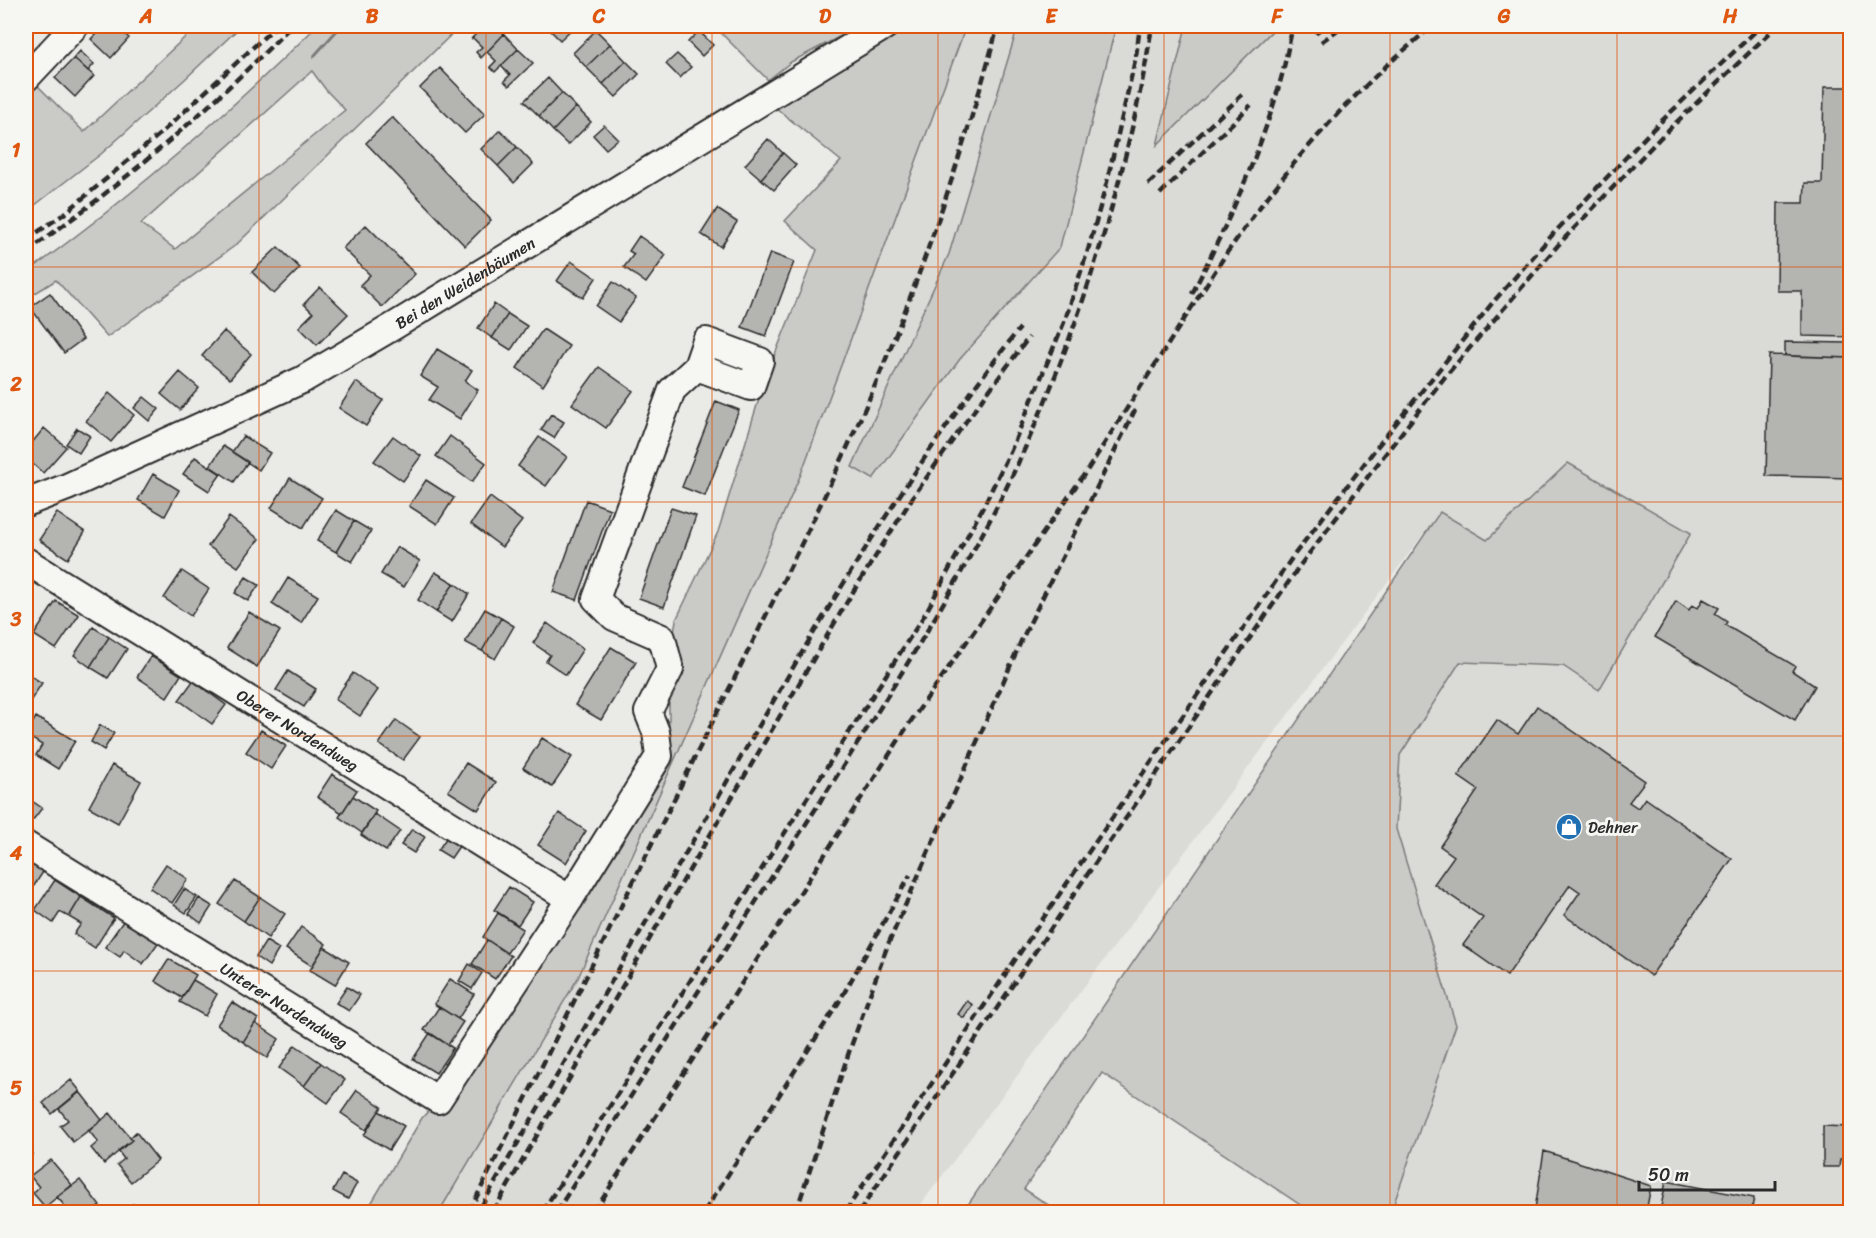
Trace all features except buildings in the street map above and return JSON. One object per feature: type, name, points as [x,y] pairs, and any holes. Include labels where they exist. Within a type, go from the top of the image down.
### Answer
[{"type":"street","points":[[26,78],[75,26]]},
{"type":"street","name":"Bei den Weidenbäumen","points":[[26,502],[67,487],[303,380],[885,26]]},
{"type":"street","points":[[570,899],[659,756],[656,732],[648,712],[670,669],[662,638],[614,617],[596,599],[672,390],[697,367]]},
{"type":"street","name":"Oberer Nordendweg","points":[[26,561],[570,899]]},
{"type":"street","name":"Unterer Nordendweg","points":[[26,845],[438,1101],[570,899]]},
{"type":"shaded area","points":[[197,26],[241,26],[101,154],[26,212],[26,78],[28,76],[84,132]]},
{"type":"shaded area","points":[[317,26],[340,26],[314,57],[342,26],[460,26],[236,245],[107,337],[56,280],[26,299],[26,273],[140,185],[282,60]],"holes":[[[312,71],[345,110],[175,249],[141,224]]]},
{"type":"shaded area","points":[[714,26],[860,26],[791,62],[768,80]]},
{"type":"shaded area","points":[[885,26],[966,26],[801,474],[578,978],[439,1212],[366,1212],[422,1118],[438,1100],[657,760],[669,725],[669,659],[676,620],[718,532],[765,379],[817,250],[785,221],[841,161],[765,99]]},
{"type":"shaded area","points":[[966,26],[1850,26],[1850,1212],[1391,1212],[1456,1025],[1396,829],[1400,755],[1460,662],[1563,666],[1568,463],[1487,540],[1440,512],[915,1212],[439,1212],[578,978],[801,474]]},
{"type":"shaded area","points":[[1018,26],[1116,26],[1060,247],[960,359],[873,479],[852,467],[949,254]]},
{"type":"shaded area","points":[[1186,26],[1274,26],[1273,30],[1157,145]]},
{"type":"shaded area","points":[[1568,463],[1691,533],[1599,690],[1563,666],[1460,662],[1400,755],[1396,829],[1456,1025],[1391,1212],[1311,1212],[1102,1073],[1024,1189],[1059,1212],[963,1212],[1440,512],[1487,540]]},
{"type":"railway","points":[[26,240],[64,214],[160,134],[276,26]]},
{"type":"railway","points":[[26,252],[96,201],[197,117],[291,26]]},
{"type":"railway","points":[[469,1212],[787,574],[873,390],[926,255],[957,164],[998,26]]},
{"type":"railway","points":[[542,1212],[925,614],[982,509],[1011,450],[1065,320],[1088,250],[1107,182],[1136,56],[1140,26]]},
{"type":"railway","points":[[556,1212],[896,682],[969,558],[1005,491],[1051,386],[1092,271],[1131,132],[1152,26]]},
{"type":"railway","points":[[1192,294],[1231,214],[1254,159],[1274,103],[1293,26]]},
{"type":"railway","points":[[1315,33],[1325,26]]},
{"type":"railway","points":[[1321,42],[1343,26]]},
{"type":"railway","points":[[594,1212],[911,721],[1088,469],[1226,254],[1299,157],[1342,109],[1387,65],[1432,26]]},
{"type":"railway","points":[[845,1212],[1063,889],[1294,555],[1377,447],[1494,301],[1554,233],[1651,131],[1761,26]]},
{"type":"railway","points":[[859,1212],[1301,564],[1444,378],[1560,243],[1661,137],[1777,26]]},
{"type":"railway","points":[[1148,184],[1242,95]]},
{"type":"railway","points":[[1160,194],[1251,105]]},
{"type":"railway","points":[[481,1207],[828,609],[939,437],[1020,328]]},
{"type":"railway","points":[[493,1212],[673,898],[851,595],[913,497],[1029,337]]},
{"type":"railway","points":[[796,1212],[849,1052],[887,947],[1022,639],[1135,410]]},
{"type":"railway","points":[[704,1212],[839,1002],[910,875]]},
{"type":"place","name":"Dehner","points":[[1569,827]]}]
